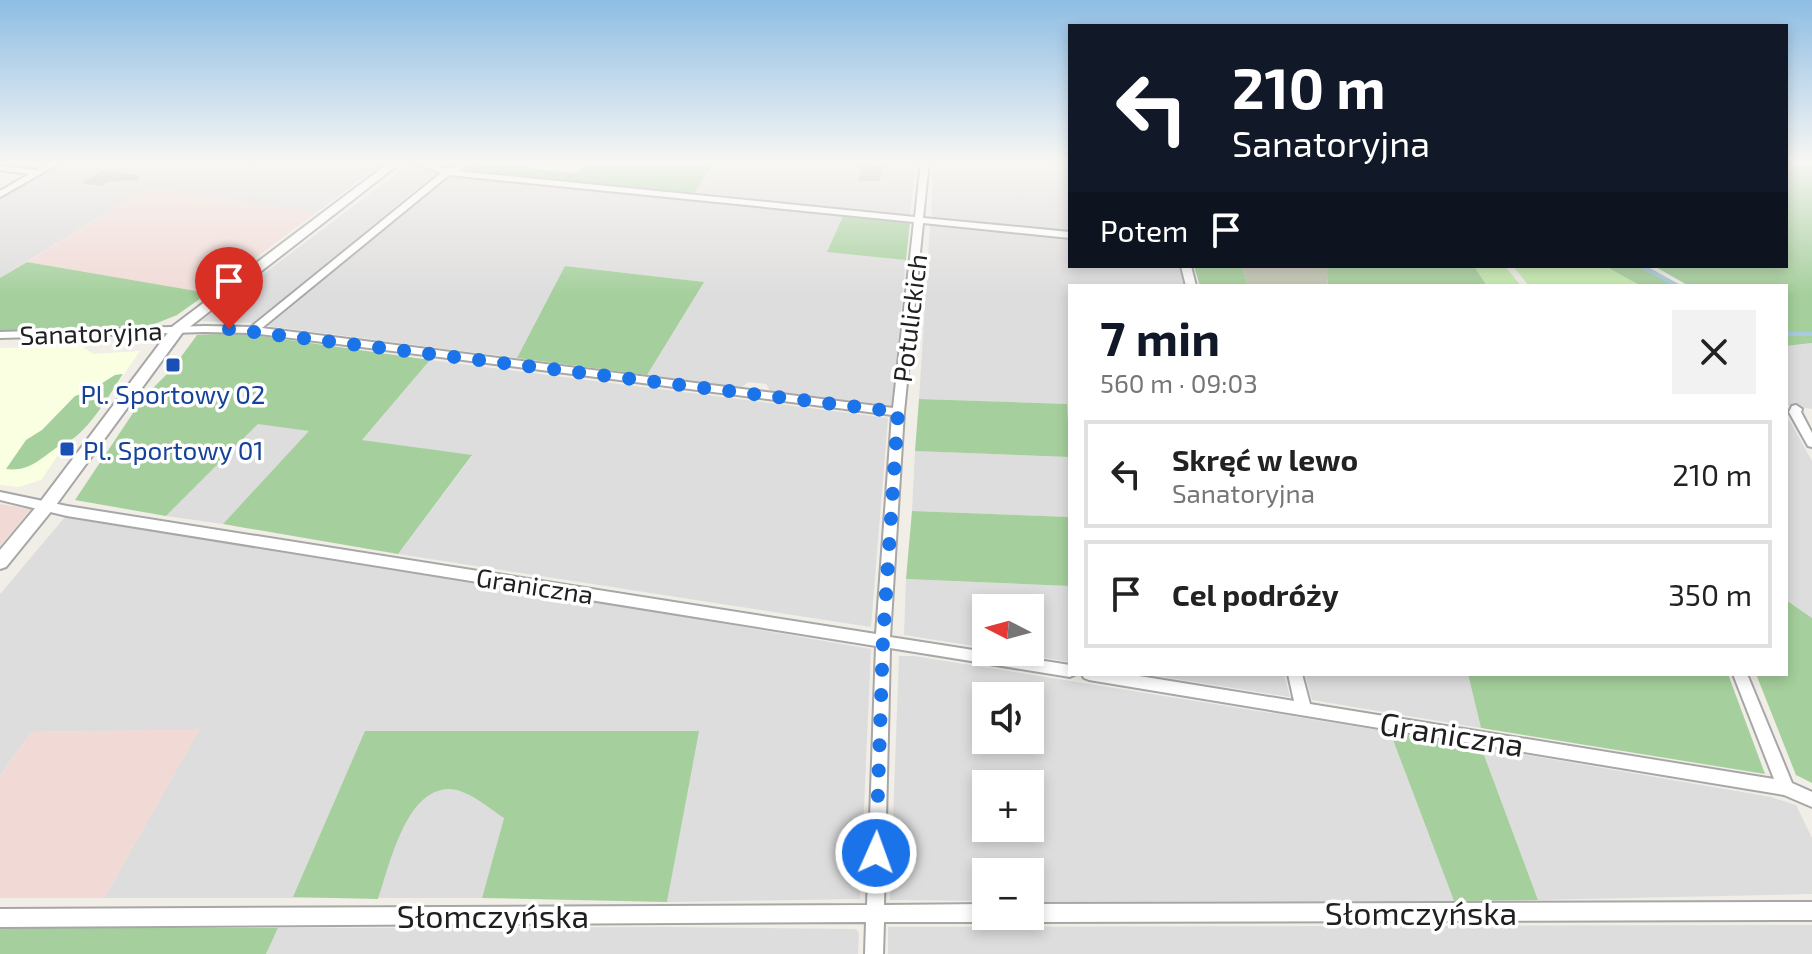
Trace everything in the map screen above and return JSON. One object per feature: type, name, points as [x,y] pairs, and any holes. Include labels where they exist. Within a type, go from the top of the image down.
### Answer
[{"type":"street","points":[[0,562],[47,505],[178,329],[340,206]]},
{"type":"street","points":[[253,330],[406,206]]},
{"type":"street","points":[[784,206],[1068,235]]},
{"type":"street","name":"Potulickich","points":[[874,954],[883,639],[898,412],[921,206]]},
{"type":"street","name":"Sanatoryjna","points":[[0,335],[178,329],[253,330],[898,412]]},
{"type":"street","points":[[1796,409],[1812,443]]},
{"type":"street","name":"Graniczna","points":[[0,496],[83,514],[1068,671]]},
{"type":"street","name":"Graniczna","points":[[1101,676],[1786,788],[1812,800]]},
{"type":"street","points":[[1296,676],[1304,710]]},
{"type":"street","points":[[1741,676],[1786,788]]},
{"type":"street","name":"Słomczyńska","points":[[1044,913],[1812,911]]},
{"type":"street","name":"Słomczyńska","points":[[0,918],[972,913]]},
{"type":"shaded area","points":[[0,206],[118,206],[0,278]]},
{"type":"shaded area","points":[[119,206],[265,206],[316,213],[208,293],[27,262]]},
{"type":"shaded area","points":[[265,206],[326,206],[316,213]]},
{"type":"shaded area","points":[[354,206],[397,206],[253,323],[201,321]]},
{"type":"shaded area","points":[[414,206],[740,206],[843,216],[828,251],[906,260],[892,406],[770,391],[766,384],[748,382],[741,388],[647,375],[703,282],[566,266],[517,358],[268,326]]},
{"type":"shaded area","points":[[817,206],[911,206],[910,215]]},
{"type":"shaded area","points":[[932,206],[1068,206],[1068,231],[934,218]]},
{"type":"shaded area","points":[[930,225],[1068,239],[1068,268],[1180,268],[1184,284],[1068,284],[1068,418],[1067,404],[919,399]]},
{"type":"shaded area","points":[[1243,268],[1326,268],[1328,284],[1247,284]]},
{"type":"shaded area","points":[[1812,343],[1812,409],[1788,405],[1788,346]]},
{"type":"shaded area","points":[[82,346],[93,354],[140,351],[91,422],[66,444],[41,480],[19,487],[0,485],[0,348]]},
{"type":"shaded area","points":[[430,360],[888,418],[871,627],[398,554],[472,456],[362,440]]},
{"type":"shaded area","points":[[1788,418],[1812,461],[1812,618],[1788,601]]},
{"type":"shaded area","points":[[259,423],[311,431],[223,524],[166,516]]},
{"type":"shaded area","points":[[915,451],[1068,457],[1068,517],[912,511]]},
{"type":"shaded area","points":[[0,504],[31,509],[0,546]]},
{"type":"shaded area","points":[[65,517],[534,591],[871,649],[860,899],[667,902],[698,731],[504,818],[482,898],[104,898],[199,730],[31,732],[0,776],[0,594]]},
{"type":"shaded area","points":[[906,579],[1068,586],[1068,662],[1044,658],[1044,594],[972,594],[972,646],[904,635]]},
{"type":"shaded area","points":[[899,656],[1390,732],[1454,901],[1044,902],[1044,858],[972,858],[972,901],[890,900]]},
{"type":"shaded area","points":[[1158,676],[1285,676],[1290,697]]},
{"type":"shaded area","points":[[1306,676],[1468,676],[1481,728],[1312,700]]},
{"type":"shaded area","points":[[200,729],[104,898],[0,898],[0,776],[31,732]]},
{"type":"shaded area","points":[[1481,747],[1771,797],[1796,805],[1812,838],[1812,894],[1538,900]]},
{"type":"shaded area","points":[[1812,925],[1812,954],[888,954],[888,927],[1044,930],[1044,927]]},
{"type":"shaded area","points":[[278,928],[856,929],[859,933],[858,954],[266,954]]},
{"type":"green space","points":[[1788,206],[1812,206],[1812,343],[1788,346],[1788,284],[1686,284],[1658,268],[1788,268]]},
{"type":"green space","points":[[843,216],[910,223],[906,260],[827,252]]},
{"type":"green space","points":[[27,262],[208,293],[177,315],[152,325],[0,331],[0,278]]},
{"type":"green space","points":[[565,266],[704,282],[647,375],[517,358]]},
{"type":"green space","points":[[1195,268],[1243,268],[1247,284],[1199,284]]},
{"type":"green space","points":[[1326,268],[1475,268],[1486,284],[1328,284]]},
{"type":"green space","points":[[1475,268],[1507,268],[1519,284],[1486,284]]},
{"type":"green space","points":[[1515,268],[1609,268],[1637,284],[1527,284]]},
{"type":"green space","points":[[1609,268],[1650,268],[1678,284],[1637,284]]},
{"type":"green space","points":[[239,333],[430,360],[362,440],[472,455],[398,554],[223,524],[309,431],[258,424],[166,516],[75,500],[143,398],[173,368],[197,335]]},
{"type":"green space","points":[[123,374],[98,412],[76,436],[33,464],[21,469],[6,469],[26,440],[42,430],[75,396],[88,392],[115,375]]},
{"type":"green space","points":[[919,399],[1067,404],[1068,457],[915,451]]},
{"type":"green space","points":[[912,511],[1068,517],[1068,586],[906,579]]},
{"type":"green space","points":[[1788,601],[1812,618],[1812,783],[1796,775],[1757,676],[1788,676]]},
{"type":"green space","points":[[1468,676],[1729,676],[1765,774],[1481,728]]},
{"type":"green space","points":[[365,731],[699,731],[667,902],[482,898],[504,818],[470,796],[449,789],[434,793],[410,815],[394,850],[378,899],[293,897]]},
{"type":"green space","points":[[1390,732],[1481,747],[1538,900],[1454,901]]},
{"type":"green space","points":[[0,928],[278,928],[266,954],[0,954]]},
{"type":"waterway","points":[[1645,268],[1674,284]]},
{"type":"waterway","points":[[1788,334],[1812,334]]},
{"type":"place","name":"Pl. Sportowy 02","points":[[173,365]]},
{"type":"place","name":"Pl. Sportowy 01","points":[[67,449]]},
{"type":"route","points":[[229,329],[898,412],[883,639],[876,853]]}]
